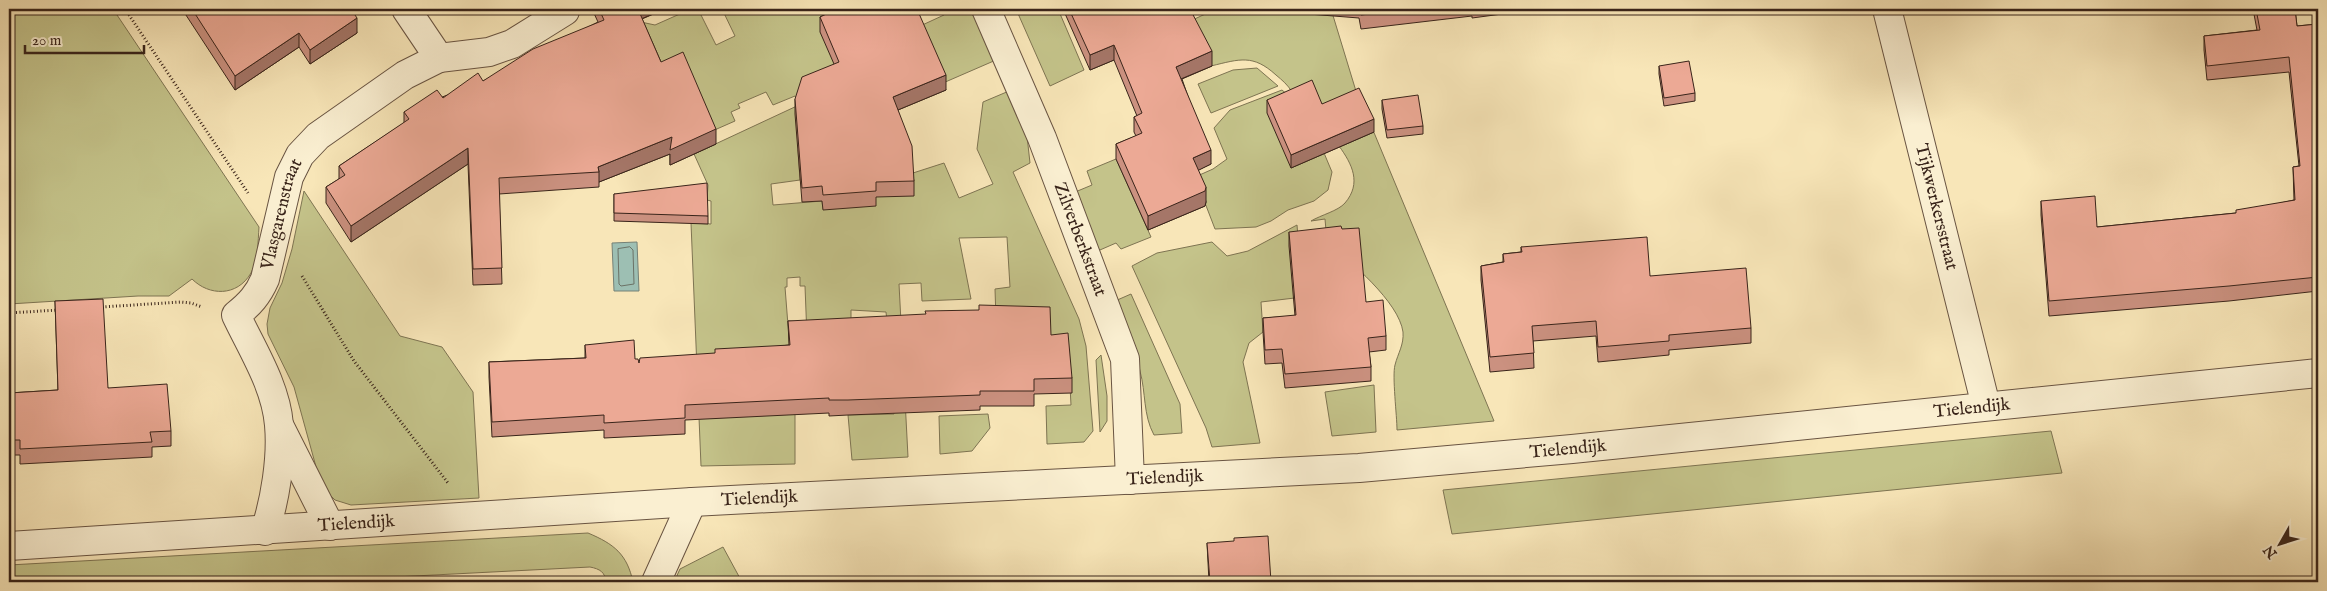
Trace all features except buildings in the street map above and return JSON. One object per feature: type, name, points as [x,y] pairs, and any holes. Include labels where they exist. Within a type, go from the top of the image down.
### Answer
[{"type":"street","points":[[406,9],[439,58]]},
{"type":"street","name":"Zilverberkstraat","points":[[986,9],[1042,138],[1125,360],[1130,480]]},
{"type":"street","name":"Tijkwerkersstraat","points":[[1887,9],[1986,406]]},
{"type":"street","name":"Vlasgarenstraat","points":[[236,314],[250,304],[259,293],[265,279],[289,177],[300,155],[318,136],[397,80],[439,58],[489,52],[512,44],[565,11]]},
{"type":"street","points":[[236,314],[266,377],[279,424],[330,526]]},
{"type":"street","name":"Tielendijk","points":[[9,546],[692,502],[1378,466],[1572,449],[2318,373]]},
{"type":"street","points":[[265,530],[273,506],[279,424]]},
{"type":"street","points":[[656,582],[692,502]]},
{"type":"path","points":[[95,308],[191,303],[217,314],[236,314]]},
{"type":"path","points":[[9,313],[66,309]]},
{"type":"shaded area","points":[[9,9],[113,9],[259,227],[255,262],[251,273],[245,281],[231,290],[223,291],[206,289],[192,279],[169,296],[138,296],[9,304]]},
{"type":"shaded area","points":[[691,9],[698,9],[716,45],[735,36],[722,9],[864,9],[844,88],[798,150],[800,180],[771,184],[773,205],[822,201],[823,209],[876,197],[913,173],[944,163],[959,198],[993,184],[977,149],[983,102],[1009,91],[1026,127],[1030,163],[1013,172],[1079,319],[1086,346],[1093,431],[1084,442],[1047,444],[1046,406],[1071,405],[1068,349],[996,320],[995,289],[1010,287],[1007,237],[959,238],[971,299],[922,301],[921,283],[899,284],[908,457],[852,460],[848,415],[894,414],[886,312],[851,310],[851,321],[808,363],[805,286],[800,286],[800,277],[787,278],[787,287],[785,287],[795,415],[795,464],[701,466],[691,223],[711,224],[711,201],[707,200],[708,185],[694,154],[799,105],[795,96],[773,105],[766,92],[738,104],[740,108],[731,112],[735,121],[710,132],[661,78],[636,21],[655,25]]},
{"type":"shaded area","points":[[942,9],[974,9],[996,60],[943,83],[918,27],[944,15]]},
{"type":"shaded area","points":[[1016,9],[1058,9],[1084,70],[1050,86]]},
{"type":"shaded area","points":[[1216,9],[1251,9],[1258,11],[1331,9],[1359,101],[1322,117],[1292,92],[1268,68],[1260,64],[1253,61],[1238,60],[1211,66],[1186,23]]},
{"type":"shaded area","points":[[1257,68],[1278,86],[1211,113],[1198,84],[1233,70]]},
{"type":"shaded area","points":[[1282,90],[1295,101],[1291,167],[1324,153],[1332,172],[1328,190],[1314,201],[1288,210],[1271,221],[1256,227],[1215,229],[1195,177],[1213,169],[1227,159],[1214,128],[1230,110]]},
{"type":"shaded area","points":[[1370,123],[1494,421],[1397,430],[1394,378],[1395,365],[1403,337],[1400,320],[1393,308],[1372,283],[1327,242],[1325,219],[1311,221],[1338,208],[1350,196],[1354,181],[1353,174],[1348,160],[1339,146]]},
{"type":"shaded area","points":[[1116,159],[1151,237],[1121,249],[1116,243],[1093,253],[1068,195],[1092,185],[1087,171]]},
{"type":"shaded area","points":[[304,191],[400,336],[442,347],[473,392],[479,498],[351,505],[335,500],[325,490],[318,474],[294,387],[268,334],[267,324],[270,308],[282,283],[292,249]]},
{"type":"shaded area","points":[[1297,225],[1303,297],[1261,302],[1263,332],[1249,343],[1243,362],[1260,443],[1212,447],[1206,428],[1132,266],[1157,253],[1212,242],[1227,256],[1248,251]]},
{"type":"shaded area","points":[[1131,294],[1180,404],[1182,433],[1154,435],[1150,427],[1138,362],[1115,301]]},
{"type":"shaded area","points":[[1101,355],[1107,396],[1107,421],[1100,432],[1096,360]]},
{"type":"shaded area","points":[[1374,385],[1376,432],[1332,436],[1325,392]]},
{"type":"shaded area","points":[[988,414],[990,428],[972,451],[940,454],[939,416]]},
{"type":"shaded area","points":[[2051,431],[2062,473],[1452,534],[1443,490]]},
{"type":"shaded area","points":[[588,533],[605,541],[618,551],[627,564],[633,582],[606,582],[601,572],[590,567],[297,582],[9,582],[9,565]]},
{"type":"shaded area","points":[[723,547],[742,582],[674,582],[680,569]]},
{"type":"water","points":[[637,242],[639,291],[614,291],[612,243]]}]
